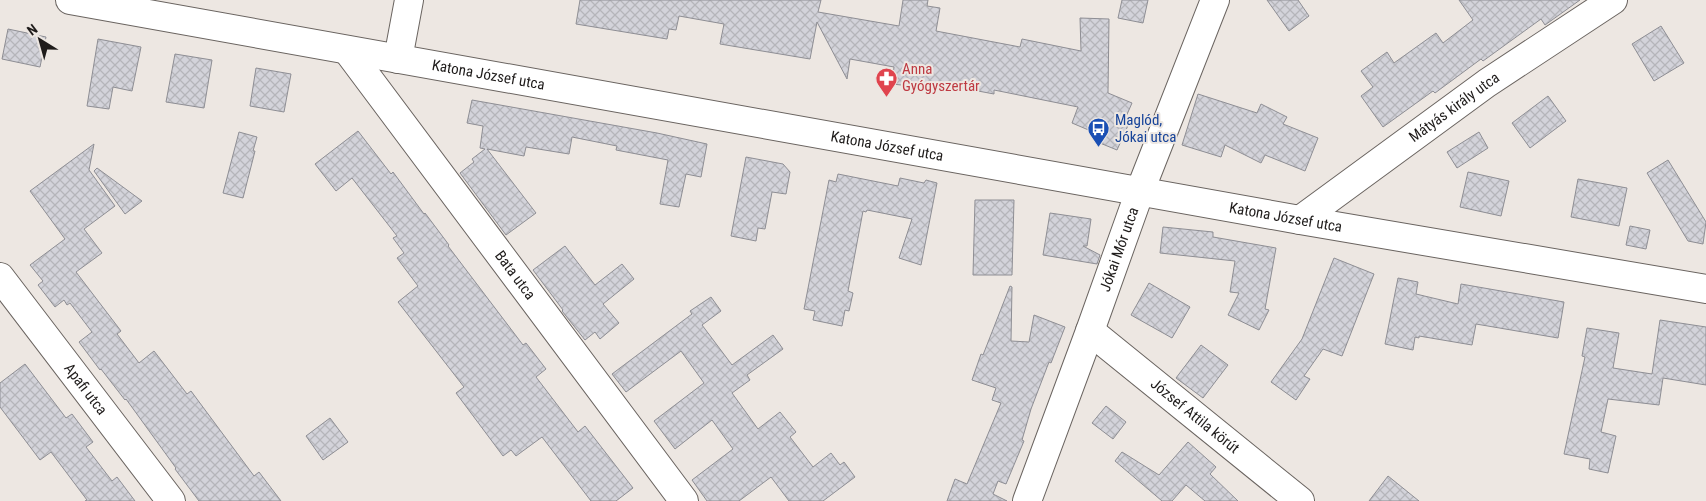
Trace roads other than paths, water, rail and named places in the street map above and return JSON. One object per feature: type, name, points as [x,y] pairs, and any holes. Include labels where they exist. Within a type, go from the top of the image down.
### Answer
[{"type":"street","name":"Katona József utca","points":[[70,0],[1300,220],[1706,289]]},
{"type":"street","points":[[398,58],[409,0]]},
{"type":"street","name":"Jókai Mór utca","points":[[1027,501],[1140,191],[1216,0]]},
{"type":"street","name":"Mátyás király utca","points":[[1300,220],[1487,83],[1613,0]]},
{"type":"street","name":"Bata utca","points":[[347,50],[684,501]]},
{"type":"street","name":"Apafi utca","points":[[0,277],[171,501]]},
{"type":"street","name":"József Attila körút","points":[[1090,331],[1300,501]]},
{"type":"place","name":"Anna Gyógyszertár","points":[[886,97]]},
{"type":"place","name":"Maglód, Jókai utca","points":[[1099,148]]}]
